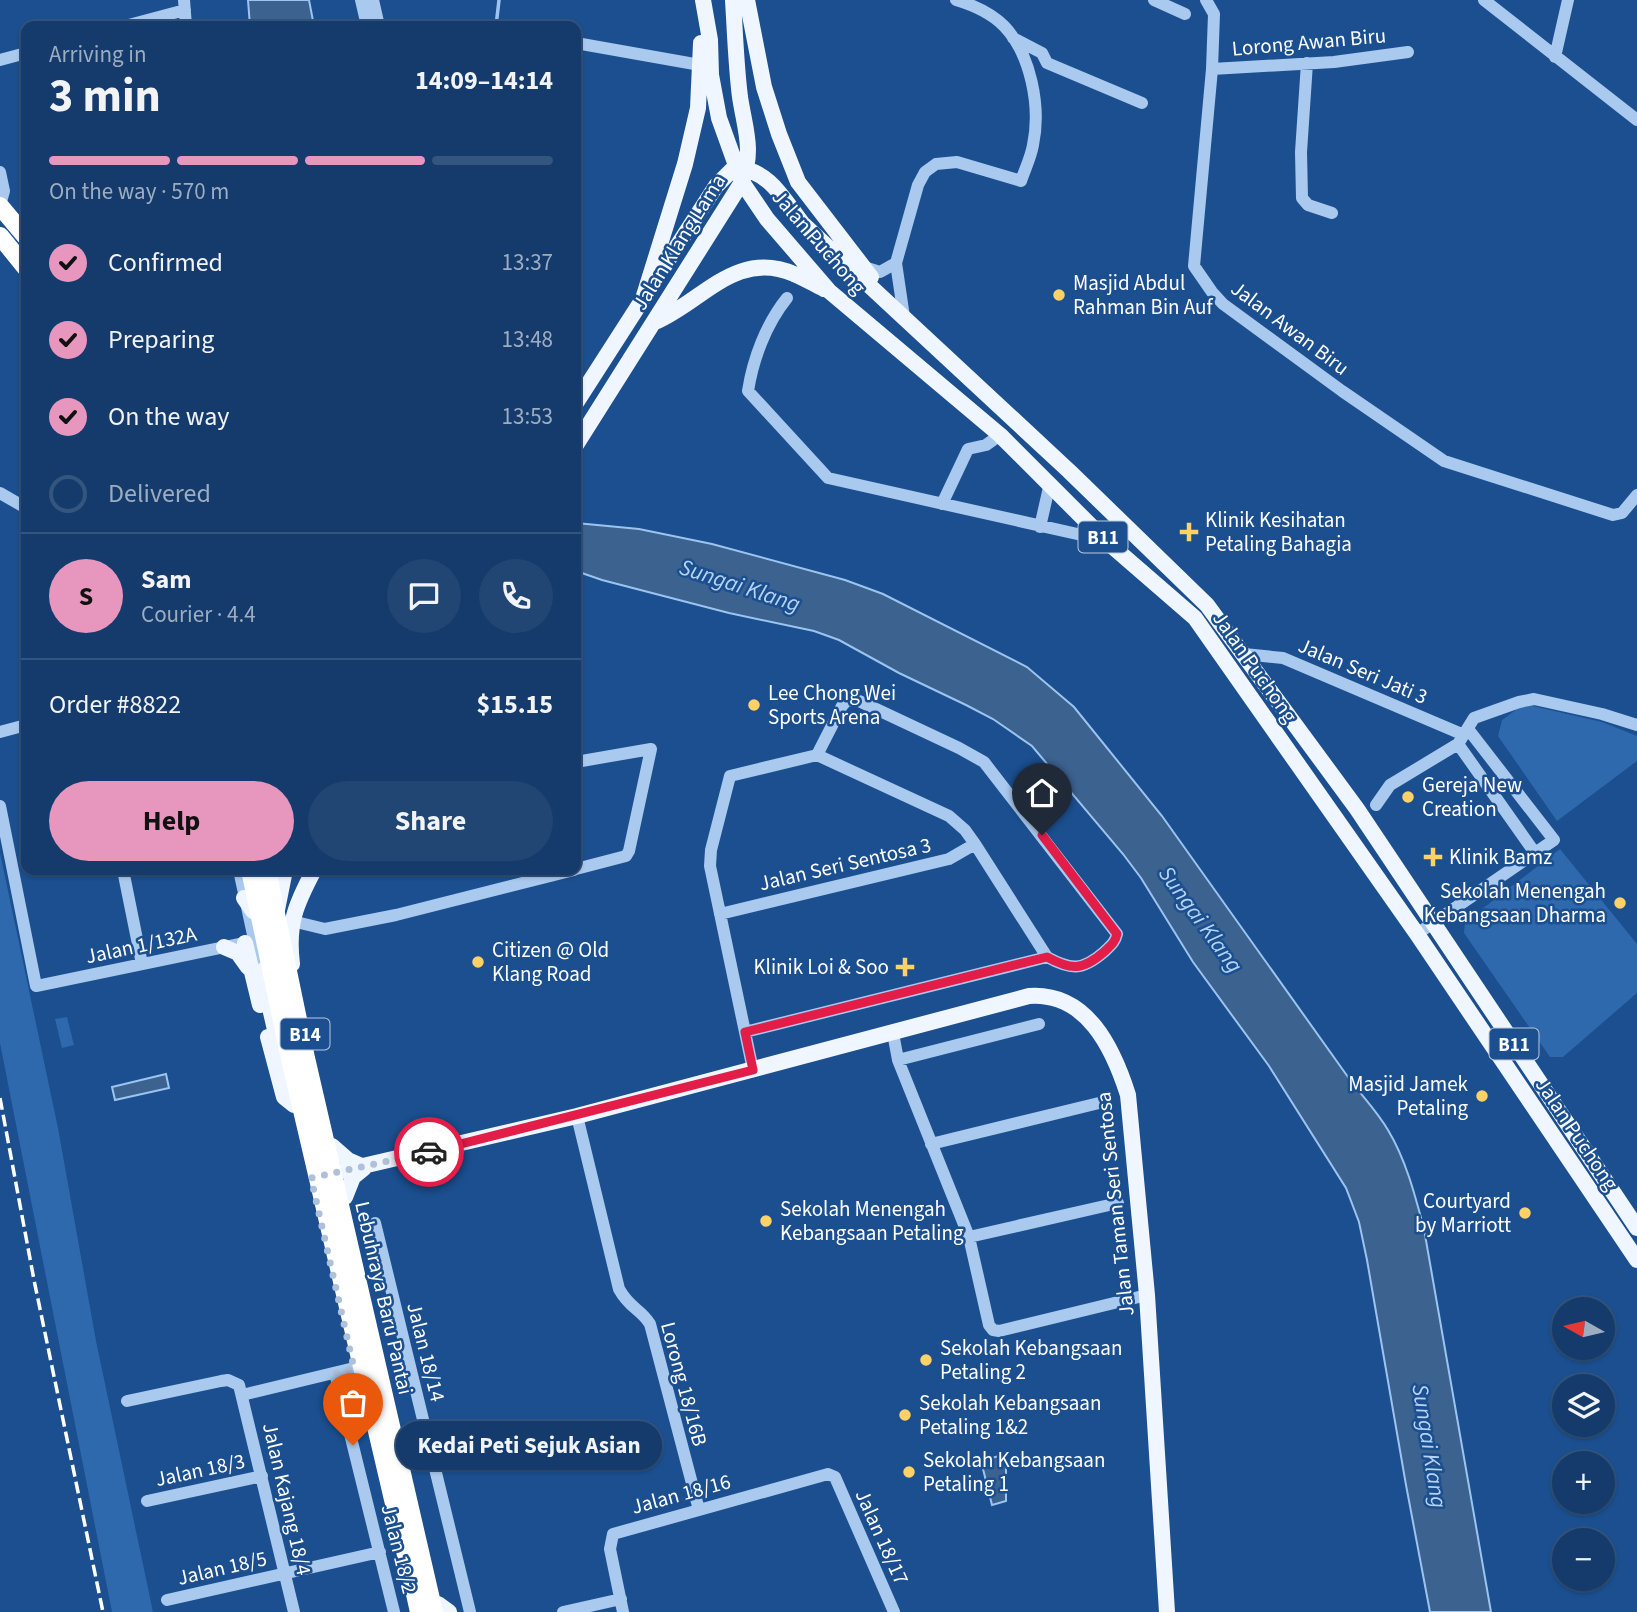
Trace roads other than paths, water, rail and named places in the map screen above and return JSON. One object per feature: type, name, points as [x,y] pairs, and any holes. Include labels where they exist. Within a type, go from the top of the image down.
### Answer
[{"type":"highway","points":[[0,205],[21,231]]},
{"type":"highway","points":[[0,236],[21,262]]},
{"type":"highway","name":"Lebuhraya Baru Pantai","points":[[251,875],[290,1059],[413,1585],[415,1612]]},
{"type":"highway","name":"Lebuhraya Baru Pantai","points":[[268,875],[306,1058],[440,1610]]},
{"type":"main road","points":[[643,299],[685,164],[698,108],[701,0]]},
{"type":"main road","name":"Jalan Klang Lama","points":[[701,0],[710,40],[711,75],[719,118],[741,172]]},
{"type":"main road","name":"Jalan Klang Lama","points":[[581,436],[652,324],[741,172],[748,138],[740,97],[733,0]]},
{"type":"main road","points":[[747,0],[764,88],[798,181],[887,300]]},
{"type":"main road","name":"Jalan Klang Lama","points":[[581,395],[716,186],[741,172]]},
{"type":"main road","name":"Jalan Puchong","points":[[741,172],[767,219],[829,291],[1000,435],[1105,540],[1195,618],[1417,934],[1637,1260]]},
{"type":"main road","name":"Jalan Puchong","points":[[741,172],[765,177],[802,223],[1069,471],[1207,605],[1357,809],[1637,1228]]},
{"type":"main road","points":[[652,324],[729,275],[745,269],[775,269],[793,273],[829,291]]},
{"type":"main road","name":"B14","points":[[284,875],[265,969],[267,995],[354,1368],[415,1612]]},
{"type":"main road","points":[[294,1105],[285,1097],[277,1073],[253,975],[249,942],[285,907],[302,875]]},
{"type":"main road","name":"B14","points":[[311,875],[295,906],[292,921],[291,958],[296,996],[340,1172],[440,1610]]},
{"type":"main road","points":[[244,898],[253,911],[275,918]]},
{"type":"main road","points":[[224,947],[243,958],[253,975]]},
{"type":"main road","name":"Jalan Taman Seri Sentosa","points":[[311,1178],[577,1116],[1029,996],[1058,998],[1092,1023],[1105,1041],[1119,1067],[1128,1096],[1147,1295],[1167,1612]]},
{"type":"main road","points":[[332,1146],[348,1160],[364,1167],[353,1177],[345,1197]]},
{"type":"street","points":[[361,0],[366,21]]},
{"type":"street","points":[[373,0],[378,21]]},
{"type":"street","points":[[904,317],[896,263],[918,186],[925,172],[936,164],[957,162],[1021,181],[1033,145],[1036,108],[1027,66],[1013,38],[997,20],[956,0]]},
{"type":"street","points":[[1154,0],[1185,13]]},
{"type":"street","name":"Jalan Awan Biru","points":[[1206,0],[1214,15],[1212,69],[1194,266],[1212,292],[1223,304],[1342,391],[1443,460],[1616,516],[1637,495]]},
{"type":"street","points":[[1484,0],[1637,120]]},
{"type":"street","points":[[1556,57],[1568,0]]},
{"type":"street","points":[[139,21],[184,5]]},
{"type":"street","points":[[1013,38],[1042,53],[1047,62],[1142,103]]},
{"type":"street","points":[[581,49],[700,65]]},
{"type":"street","name":"Lorong Awan Biru","points":[[1212,69],[1307,64],[1408,52]]},
{"type":"street","points":[[0,60],[21,54]]},
{"type":"street","points":[[1030,79],[1039,65],[1047,62]]},
{"type":"street","points":[[1307,64],[1301,152],[1302,198],[1308,205],[1332,213]]},
{"type":"street","points":[[0,172],[4,191],[0,205]]},
{"type":"street","points":[[864,267],[880,272],[896,263]]},
{"type":"street","points":[[787,298],[776,312],[752,368],[748,391],[828,478],[1105,540]]},
{"type":"street","points":[[942,504],[968,449],[986,445],[1000,435]]},
{"type":"street","points":[[1040,527],[1050,484]]},
{"type":"street","points":[[0,493],[21,505]]},
{"type":"street","name":"Jalan Seri Jati 3","points":[[1244,654],[1283,658],[1463,736]]},
{"type":"street","points":[[1376,805],[1390,785],[1463,736],[1474,718],[1534,699],[1637,725]]},
{"type":"street","points":[[753,1070],[710,866],[711,850],[730,776],[817,755],[949,816],[965,830],[1047,957],[1063,965],[1078,967],[1093,961],[1115,942],[1117,934],[984,762],[852,700],[847,700],[842,706],[817,755]]},
{"type":"street","points":[[0,732],[21,726]]},
{"type":"street","points":[[1417,934],[1554,840],[1463,736]]},
{"type":"street","points":[[1463,736],[1535,853]]},
{"type":"street","points":[[581,761],[651,749],[629,851],[625,856],[581,867]]},
{"type":"street","name":"Jalan 1/132A","points":[[0,806],[36,986],[249,942]]},
{"type":"street","name":"Jalan Seri Sentosa 3","points":[[720,914],[949,859],[975,844]]},
{"type":"street","points":[[124,875],[142,964]]},
{"type":"street","points":[[240,875],[249,942],[267,995]]},
{"type":"street","points":[[292,921],[325,929],[479,895],[553,875]]},
{"type":"street","points":[[745,1032],[1047,957]]},
{"type":"street","points":[[898,1060],[1039,1024]]},
{"type":"street","points":[[893,1033],[898,1060],[969,1237],[989,1325],[993,1331],[1147,1295]]},
{"type":"street","points":[[931,1144],[1099,1103]]},
{"type":"street","name":"Lorong 18/16B","points":[[577,1116],[619,1289],[625,1301],[634,1310],[644,1314],[650,1324],[699,1510]]},
{"type":"street","points":[[969,1237],[1118,1203]]},
{"type":"street","name":"Jalan 18/14","points":[[375,1223],[470,1612]]},
{"type":"street","points":[[1621,1237],[1637,1228]]},
{"type":"street","points":[[127,1401],[228,1380],[239,1385],[242,1395],[354,1368]]},
{"type":"street","name":"Jalan 18/2","points":[[335,1373],[394,1612]]},
{"type":"street","name":"Jalan Kajang 18/4","points":[[242,1395],[294,1612]]},
{"type":"street","name":"Jalan 18/16","points":[[622,1606],[610,1549],[613,1534],[828,1474],[835,1477]]},
{"type":"street","name":"Jalan 18/3","points":[[147,1501],[262,1476]]},
{"type":"street","name":"Jalan 18/17","points":[[835,1477],[894,1612]]},
{"type":"street","name":"Jalan 18/5","points":[[167,1600],[380,1552]]},
{"type":"street","points":[[563,1612],[622,1606]]},
{"type":"water","points":[[248,0],[309,0],[313,21],[250,21]]},
{"type":"water","name":"Sungai Klang","points":[[581,523],[639,529],[712,544],[845,580],[883,594],[1027,667],[1074,707],[1162,816],[1348,1077],[1379,1116],[1400,1153],[1424,1229],[1491,1612],[1430,1612],[1367,1260],[1359,1222],[1346,1188],[1269,1066],[1193,962],[1141,878],[1032,746],[993,719],[839,640],[814,631],[729,613],[581,573]]},
{"type":"water","points":[[166,1074],[169,1088],[115,1100],[112,1087]]},
{"type":"water","points":[[1006,1454],[1006,1501],[992,1505],[981,1461]]},
{"type":"waterway","points":[[497,21],[499,0]]},
{"type":"railway","points":[[0,1098],[34,1280],[103,1612]]},
{"type":"place","name":"Masjid Abdul Rahman Bin Auf","points":[[1059,295]]},
{"type":"place","name":"Klinik Kesihatan Petaling Bahagia","points":[[1189,532]]},
{"type":"place","name":"Lee Chong Wei Sports Arena","points":[[754,705]]},
{"type":"place","name":"Gereja New Creation","points":[[1408,797]]},
{"type":"place","name":"Klinik Bamz","points":[[1433,857]]},
{"type":"place","name":"Sekolah Menengah Kebangsaan Dharma","points":[[1620,903]]},
{"type":"place","name":"Citizen @ Old Klang Road","points":[[478,962]]},
{"type":"place","name":"Klinik Loi & Soo","points":[[905,967]]},
{"type":"place","name":"Masjid Jamek Petaling","points":[[1482,1096]]},
{"type":"place","name":"Courtyard by Marriott","points":[[1525,1213]]},
{"type":"place","name":"Sekolah Menengah Kebangsaan Petaling","points":[[766,1221]]},
{"type":"place","name":"Sekolah Kebangsaan Petaling 2","points":[[926,1360]]},
{"type":"place","name":"Sekolah Kebangsaan Petaling 1&2","points":[[905,1415]]},
{"type":"place","name":"Kedai Peti Sejuk Asian","points":[[353,1445]]},
{"type":"place","name":"Sekolah Kebangsaan Petaling 1","points":[[909,1472]]}]
